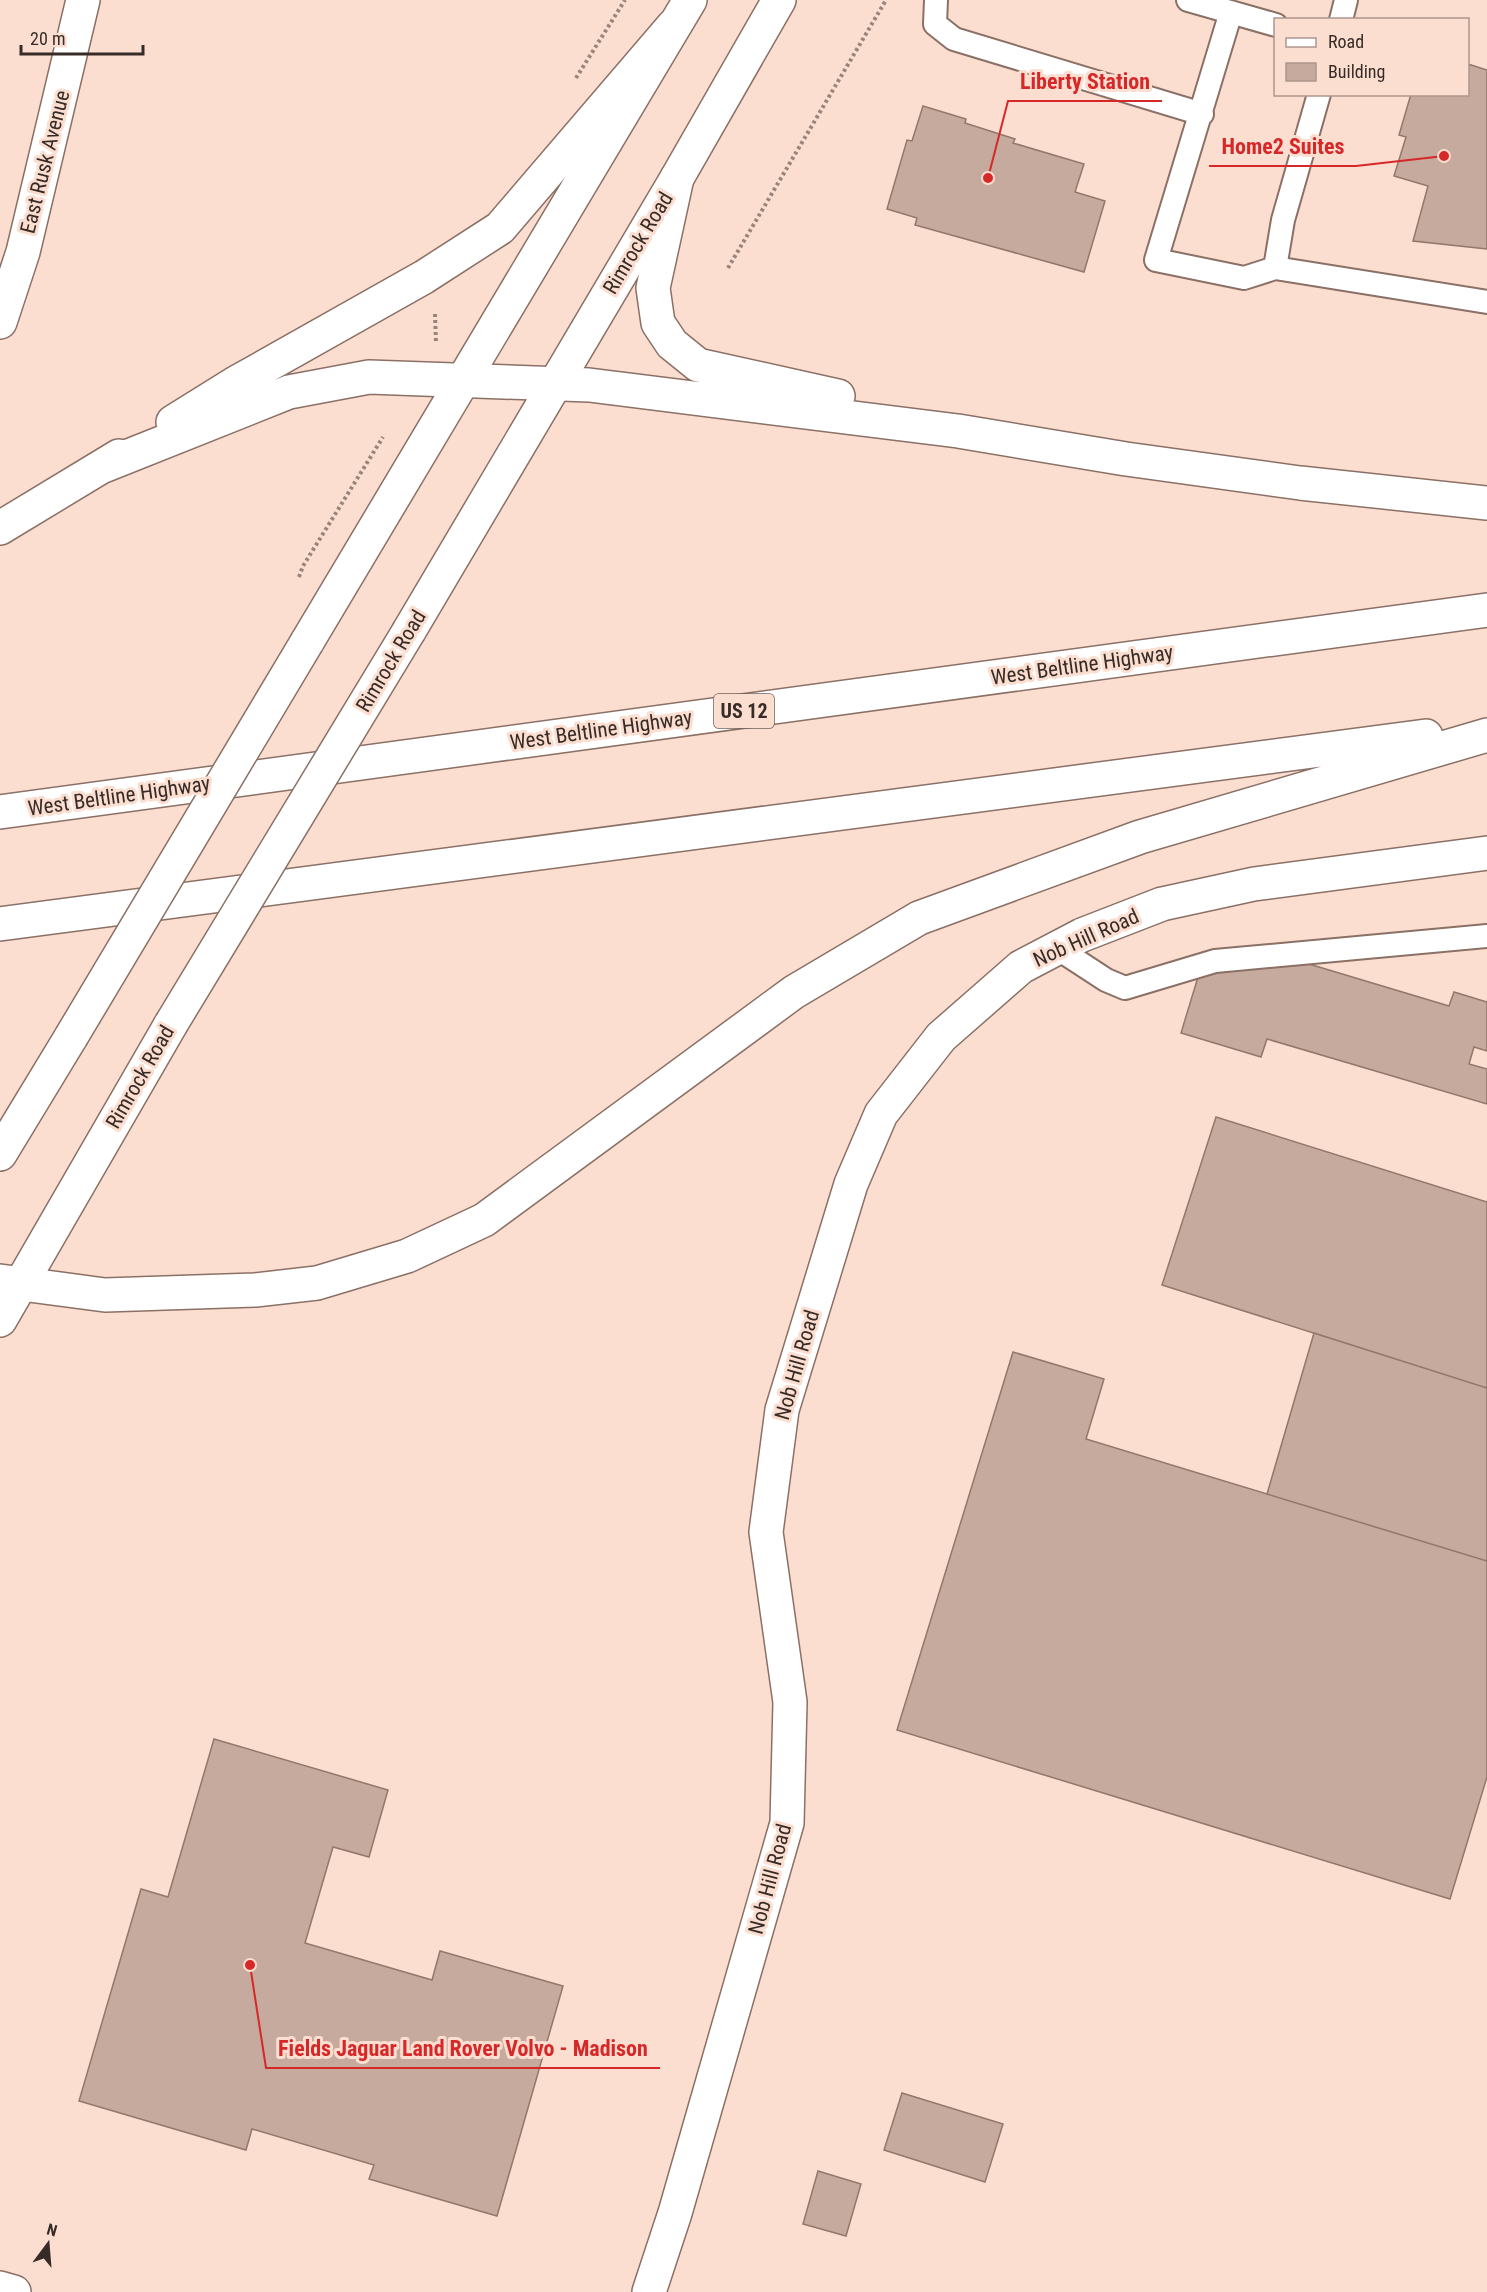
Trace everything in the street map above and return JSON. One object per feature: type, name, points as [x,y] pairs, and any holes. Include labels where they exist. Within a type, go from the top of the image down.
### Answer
[{"type":"main road","name":"East Rusk Avenue","points":[[0,322],[22,252],[83,0]]},
{"type":"main road","name":"Rimrock Road","points":[[0,1320],[11,1282],[171,1024],[409,631],[553,384],[677,178],[779,0]]},
{"type":"main road","points":[[0,1154],[682,13]]},
{"type":"main road","points":[[0,528],[234,384],[424,278],[500,228],[682,13]]},
{"type":"main road","points":[[677,178],[653,288],[658,323],[672,344],[698,365],[868,403],[958,431]]},
{"type":"main road","points":[[101,467],[289,392],[369,377],[589,385],[958,431],[1126,459],[1300,483],[1487,503]]},
{"type":"main road","name":"West Beltline Highway","points":[[0,812],[1487,610]]},
{"type":"main road","points":[[0,924],[1487,728]]},
{"type":"main road","points":[[11,1282],[105,1295],[255,1290],[317,1283],[407,1256],[484,1220],[794,992],[919,918],[1140,837],[1487,735]]},
{"type":"main road","name":"Nob Hill Road","points":[[649,2292],[675,2213],[787,1823],[790,1702],[766,1532],[782,1410],[851,1184],[882,1114],[942,1037],[1021,967],[1082,935],[1162,904],[1243,886],[1487,853]]},
{"type":"main road","points":[[0,2288],[14,2292]]},
{"type":"lane","points":[[936,0],[935,24],[954,39],[1202,114]]},
{"type":"lane","points":[[1188,0],[1231,12],[1256,9],[1274,25]]},
{"type":"lane","points":[[1342,18],[1346,0]]},
{"type":"lane","points":[[1231,12],[1156,260],[1244,278],[1275,268],[1487,302]]},
{"type":"lane","points":[[1275,268],[1283,220],[1318,96]]},
{"type":"lane","points":[[1057,948],[1106,980],[1125,988],[1215,962],[1487,936]]},
{"type":"path","points":[[728,268],[886,0]]},
{"type":"building","points":[[1469,64],[1487,70],[1487,249],[1413,241],[1428,186],[1394,176],[1406,137],[1399,135],[1410,96],[1469,96]]},
{"type":"building","points":[[923,106],[966,119],[965,123],[1015,139],[1013,143],[1084,164],[1075,192],[1105,201],[1084,272],[915,225],[917,218],[887,209],[907,140],[912,141]]},
{"type":"building","points":[[1289,958],[1449,1006],[1454,992],[1487,1002],[1487,1051],[1474,1047],[1469,1064],[1487,1069],[1487,1104],[1267,1039],[1261,1057],[1181,1033],[1198,977]]},
{"type":"building","points":[[1216,1117],[1487,1202],[1487,1388],[1162,1285]]},
{"type":"building","points":[[1314,1333],[1487,1388],[1487,1561],[1267,1494]]},
{"type":"building","points":[[1013,1352],[1104,1379],[1086,1439],[1487,1561],[1487,1777],[1450,1899],[897,1730]]},
{"type":"building","points":[[214,1739],[388,1790],[369,1857],[333,1847],[305,1943],[432,1980],[440,1951],[563,1986],[497,2216],[369,2179],[374,2165],[252,2129],[246,2150],[79,2101],[141,1889],[168,1897]]},
{"type":"building","points":[[902,2093],[1003,2124],[985,2182],[884,2150]]},
{"type":"building","points":[[818,2171],[861,2184],[846,2236],[803,2224]]},
{"type":"place","name":"Home2 Suites","points":[[1444,156]]},
{"type":"place","name":"Liberty Station","points":[[988,178]]},
{"type":"place","name":"Fields Jaguar Land Rover Volvo - Madison","points":[[250,1965]]}]
